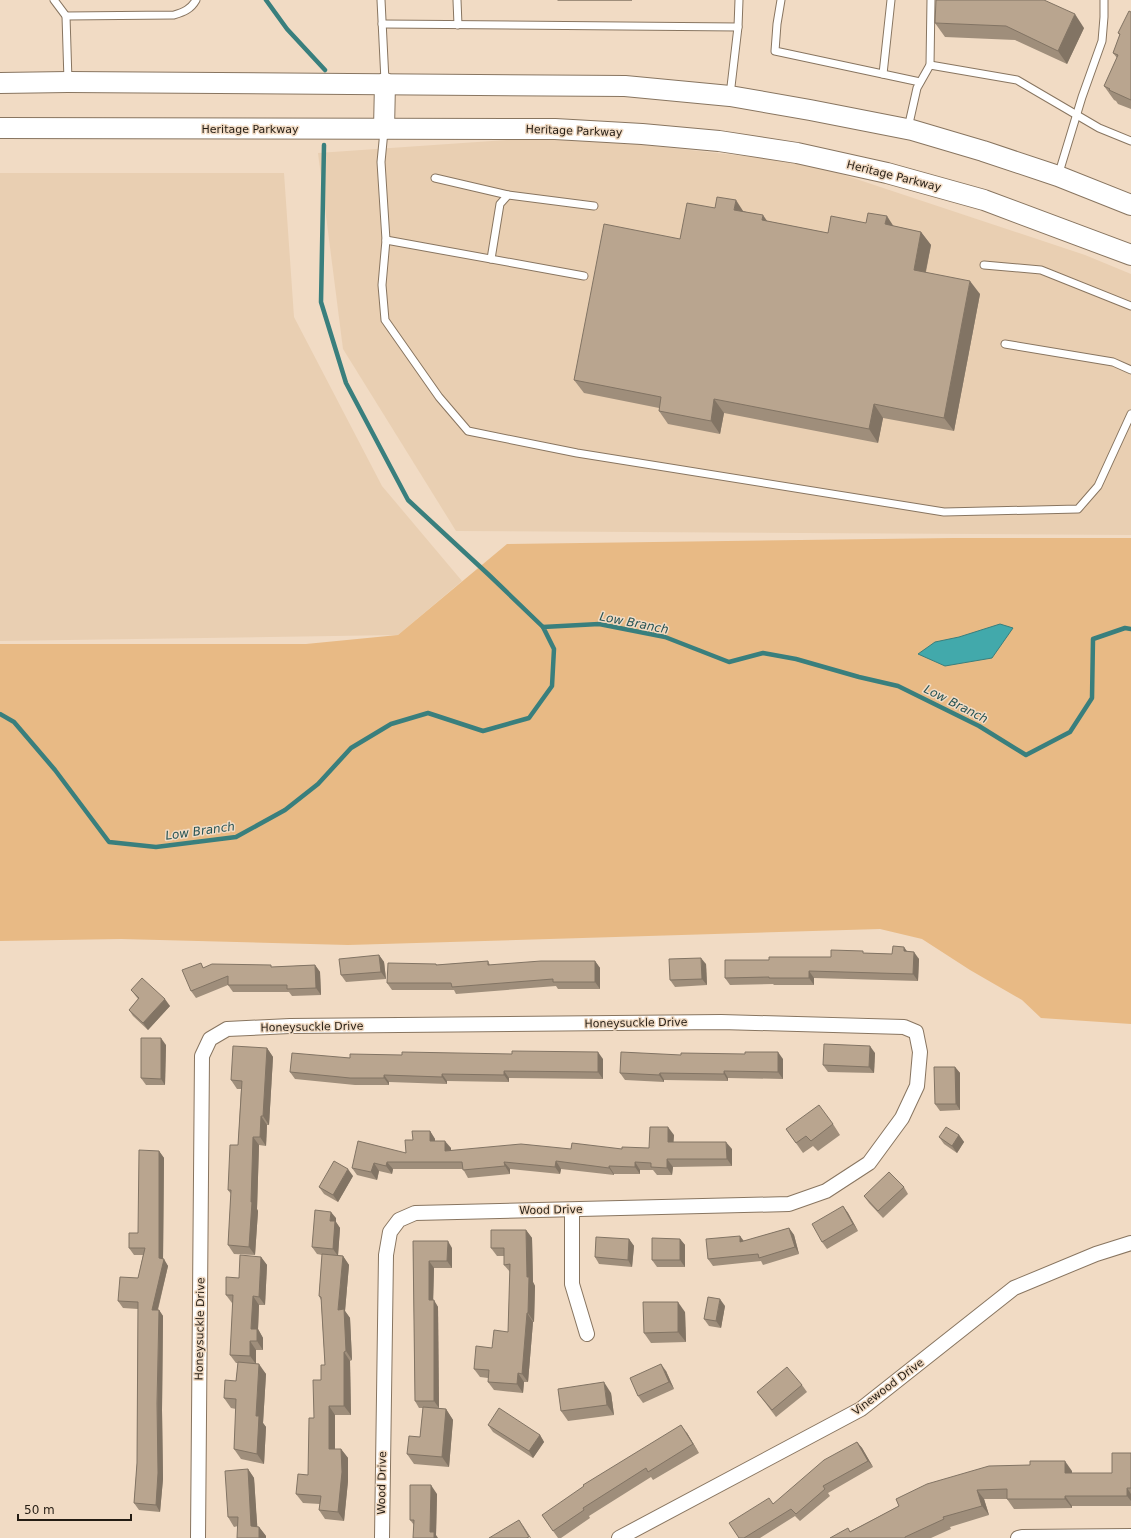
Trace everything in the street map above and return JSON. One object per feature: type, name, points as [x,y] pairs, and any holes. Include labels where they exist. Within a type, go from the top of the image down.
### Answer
[{"type":"main road","points":[[0,83],[385,83],[625,86],[730,96],[810,110],[907,130],[983,151],[1058,176],[1131,205]]},
{"type":"main road","points":[[384,129],[385,83]]},
{"type":"main road","name":"Heritage Parkway","points":[[0,128],[555,129],[642,134],[719,141],[797,153],[887,173],[984,200],[1131,255]]},
{"type":"street","name":"Honeysuckle Drive","points":[[198,1538],[202,1056],[210,1039],[227,1029],[290,1026],[689,1022],[904,1027],[916,1032]]},
{"type":"street","name":"Wood Drive","points":[[382,1538],[386,1255],[390,1232],[400,1220],[415,1213],[790,1204],[826,1191],[869,1162],[902,1118],[917,1086],[918,1080],[920,1052],[916,1032]]},
{"type":"street","points":[[572,1210],[572,1284],[587,1334]]},
{"type":"street","name":"Vinewood Drive","points":[[619,1538],[861,1409],[1014,1288],[1096,1254],[1131,1243]]},
{"type":"street","points":[[1018,1538],[1131,1536]]},
{"type":"lane","points":[[54,0],[66,16],[68,82]]},
{"type":"lane","points":[[66,16],[174,15],[184,12],[193,5],[196,0]]},
{"type":"lane","points":[[381,0],[385,83]]},
{"type":"lane","points":[[457,0],[458,25]]},
{"type":"lane","points":[[730,96],[738,27],[739,0]]},
{"type":"lane","points":[[780,0],[775,51],[920,82]]},
{"type":"lane","points":[[883,74],[891,0]]},
{"type":"lane","points":[[907,130],[917,88],[930,65],[931,0]]},
{"type":"lane","points":[[1058,176],[1102,41],[1104,0]]},
{"type":"lane","points":[[382,24],[738,27]]},
{"type":"lane","points":[[930,65],[1017,80],[1099,128],[1131,141]]},
{"type":"lane","points":[[384,129],[381,162],[386,240],[382,285],[385,320],[439,397],[468,430],[577,453],[944,512],[1078,509],[1098,486],[1131,414]]},
{"type":"lane","points":[[435,178],[508,194],[594,206]]},
{"type":"lane","points":[[491,259],[500,204],[508,194]]},
{"type":"lane","points":[[386,240],[584,276]]},
{"type":"lane","points":[[984,265],[1041,270],[1131,306]]},
{"type":"lane","points":[[1005,344],[1113,362],[1131,370]]},
{"type":"shaded area","points":[[564,136],[808,163],[1085,255],[1131,274],[1131,535],[456,531],[343,349],[318,153]]},
{"type":"shaded area","points":[[0,173],[284,173],[294,317],[382,486],[462,581],[398,635],[0,641]]},
{"type":"shaded area","points":[[953,538],[1131,538],[1131,1024],[1041,1018],[1022,1000],[970,970],[922,939],[880,929],[348,945],[121,939],[0,941],[0,644],[306,644],[398,635],[507,544]]},
{"type":"water","points":[[1000,624],[1013,628],[992,658],[945,666],[918,654],[935,642],[959,637]]},
{"type":"building","points":[[936,0],[1044,0],[1075,14],[1058,51],[1006,26],[935,23]]},
{"type":"building","points":[[1129,11],[1131,12],[1131,100],[1109,90],[1110,89],[1104,86],[1118,55],[1113,53],[1120,34],[1118,33]]},
{"type":"building","points":[[717,197],[736,200],[734,210],[763,215],[762,220],[828,233],[831,216],[866,223],[868,213],[887,216],[885,224],[921,232],[914,270],[970,281],[944,418],[874,404],[869,429],[714,399],[711,421],[659,411],[661,397],[574,380],[604,224],[680,239],[687,203],[715,208]]},
{"type":"building","points":[[893,946],[904,947],[904,951],[914,952],[913,974],[809,971],[809,978],[725,978],[725,960],[769,960],[769,957],[831,957],[831,950],[892,954]]},
{"type":"building","points":[[379,955],[381,972],[341,975],[339,959]]},
{"type":"building","points":[[701,958],[702,979],[670,980],[669,959]]},
{"type":"building","points":[[488,961],[488,965],[541,961],[595,961],[595,982],[553,982],[553,979],[452,987],[451,983],[387,983],[388,963],[436,965]]},
{"type":"building","points":[[201,963],[203,968],[212,964],[271,965],[271,967],[315,965],[316,988],[287,989],[287,985],[228,985],[228,976],[191,991],[182,970]]},
{"type":"building","points":[[142,978],[165,999],[143,1023],[129,1010],[139,998],[131,990]]},
{"type":"building","points":[[141,1038],[161,1038],[161,1079],[141,1078]]},
{"type":"building","points":[[824,1044],[870,1046],[869,1067],[823,1065]]},
{"type":"building","points":[[233,1046],[267,1048],[263,1116],[261,1116],[260,1137],[253,1137],[252,1202],[249,1247],[228,1245],[231,1190],[228,1190],[230,1145],[238,1145],[242,1081],[231,1080]]},
{"type":"building","points":[[512,1051],[598,1052],[598,1072],[504,1071],[504,1075],[442,1074],[442,1077],[384,1075],[384,1078],[350,1078],[290,1072],[292,1053],[350,1058],[350,1054],[402,1055],[402,1052],[512,1054]]},
{"type":"building","points":[[621,1052],[681,1055],[681,1053],[745,1054],[745,1052],[778,1052],[778,1072],[724,1071],[724,1074],[660,1073],[659,1075],[620,1073]]},
{"type":"building","points":[[934,1067],[955,1067],[956,1104],[935,1104]]},
{"type":"building","points":[[819,1105],[833,1124],[811,1141],[806,1136],[796,1143],[786,1129]]},
{"type":"building","points":[[650,1127],[668,1127],[668,1142],[726,1142],[727,1159],[667,1159],[667,1168],[651,1167],[651,1163],[635,1162],[635,1167],[609,1166],[609,1168],[556,1161],[555,1167],[504,1162],[505,1166],[463,1170],[462,1162],[387,1162],[386,1166],[374,1163],[371,1172],[352,1168],[358,1141],[406,1153],[405,1140],[413,1140],[412,1131],[430,1131],[430,1141],[445,1141],[445,1151],[521,1144],[571,1149],[572,1143],[622,1149],[622,1147],[649,1148]]},
{"type":"building","points":[[946,1127],[959,1135],[952,1146],[939,1137]]},
{"type":"building","points":[[139,1150],[159,1151],[159,1258],[164,1259],[152,1310],[159,1310],[157,1403],[158,1473],[156,1505],[134,1503],[137,1463],[138,1302],[118,1301],[120,1277],[138,1278],[145,1248],[129,1248],[129,1233],[138,1233]]},
{"type":"building","points":[[334,1161],[348,1169],[333,1195],[319,1187]]},
{"type":"building","points":[[889,1172],[904,1187],[878,1211],[864,1196]]},
{"type":"building","points":[[843,1206],[853,1224],[822,1242],[812,1224]]},
{"type":"building","points":[[315,1210],[331,1212],[330,1221],[335,1221],[333,1249],[312,1247]]},
{"type":"building","points":[[789,1228],[795,1247],[759,1258],[758,1254],[708,1259],[706,1239],[740,1236],[740,1242]]},
{"type":"building","points":[[491,1230],[526,1230],[527,1277],[529,1277],[528,1313],[522,1374],[518,1373],[517,1384],[488,1382],[489,1370],[474,1369],[476,1346],[492,1348],[494,1330],[508,1332],[510,1264],[504,1265],[504,1248],[491,1248]]},
{"type":"building","points":[[596,1237],[629,1239],[628,1260],[595,1257]]},
{"type":"building","points":[[652,1238],[680,1239],[680,1260],[652,1260]]},
{"type":"building","points":[[413,1241],[448,1241],[447,1261],[429,1261],[429,1300],[434,1300],[434,1401],[415,1401]]},
{"type":"building","points":[[322,1254],[343,1256],[338,1310],[344,1309],[346,1351],[344,1352],[344,1406],[329,1406],[329,1449],[341,1449],[342,1472],[338,1512],[319,1510],[321,1496],[296,1494],[298,1474],[308,1475],[309,1418],[314,1418],[313,1380],[321,1380],[321,1365],[325,1365],[321,1297],[319,1296]]},
{"type":"building","points":[[240,1255],[261,1257],[259,1297],[253,1296],[251,1329],[257,1329],[257,1341],[250,1341],[250,1356],[230,1355],[233,1295],[226,1295],[226,1277],[239,1278]]},
{"type":"building","points":[[708,1297],[720,1299],[716,1321],[704,1319]]},
{"type":"building","points":[[643,1302],[678,1302],[678,1332],[644,1333]]},
{"type":"building","points":[[238,1362],[259,1364],[256,1416],[259,1416],[257,1454],[234,1449],[236,1399],[224,1398],[225,1380],[236,1381]]},
{"type":"building","points":[[661,1364],[669,1382],[638,1396],[630,1378]]},
{"type":"building","points":[[787,1367],[802,1385],[772,1410],[757,1392]]},
{"type":"building","points":[[604,1382],[607,1405],[561,1411],[558,1389]]},
{"type":"building","points":[[423,1407],[446,1409],[442,1457],[407,1454],[409,1436],[420,1437]]},
{"type":"building","points":[[499,1408],[540,1435],[529,1451],[488,1425]]},
{"type":"building","points":[[681,1425],[693,1444],[648,1472],[646,1468],[583,1508],[584,1510],[553,1531],[542,1515],[584,1486],[583,1485]]},
{"type":"building","points":[[857,1442],[868,1461],[823,1486],[825,1489],[796,1514],[791,1509],[744,1538],[739,1538],[729,1523],[769,1498],[773,1504],[824,1460]]},
{"type":"building","points":[[1112,1453],[1131,1453],[1131,1488],[1127,1488],[1127,1496],[1065,1496],[1065,1499],[1007,1499],[1007,1489],[977,1490],[982,1506],[943,1517],[944,1519],[905,1538],[830,1538],[848,1528],[850,1532],[899,1506],[896,1499],[927,1484],[989,1466],[1030,1465],[1030,1461],[1065,1461],[1065,1473],[1112,1473]]},
{"type":"building","points":[[248,1469],[251,1526],[259,1527],[259,1538],[237,1538],[238,1517],[228,1517],[225,1471]]},
{"type":"building","points":[[410,1485],[431,1485],[430,1532],[434,1532],[434,1538],[413,1538],[414,1520],[410,1520]]},
{"type":"building","points":[[519,1520],[529,1537],[489,1538]]},
{"type":"waterway","points":[[266,0],[287,29],[325,70]]},
{"type":"waterway","points":[[324,145],[321,302],[346,383],[408,500],[543,627]]},
{"type":"waterway","name":"Low Branch","points":[[0,714],[14,722],[55,770],[109,842],[156,847],[236,837],[285,810],[318,784],[351,748],[391,724],[428,713],[483,731],[529,718],[552,686],[554,649],[543,627],[599,624],[665,637],[729,662],[763,653],[796,659],[859,677],[898,686],[979,726],[1026,755],[1070,732],[1092,698],[1093,639],[1125,628],[1131,629]]}]
